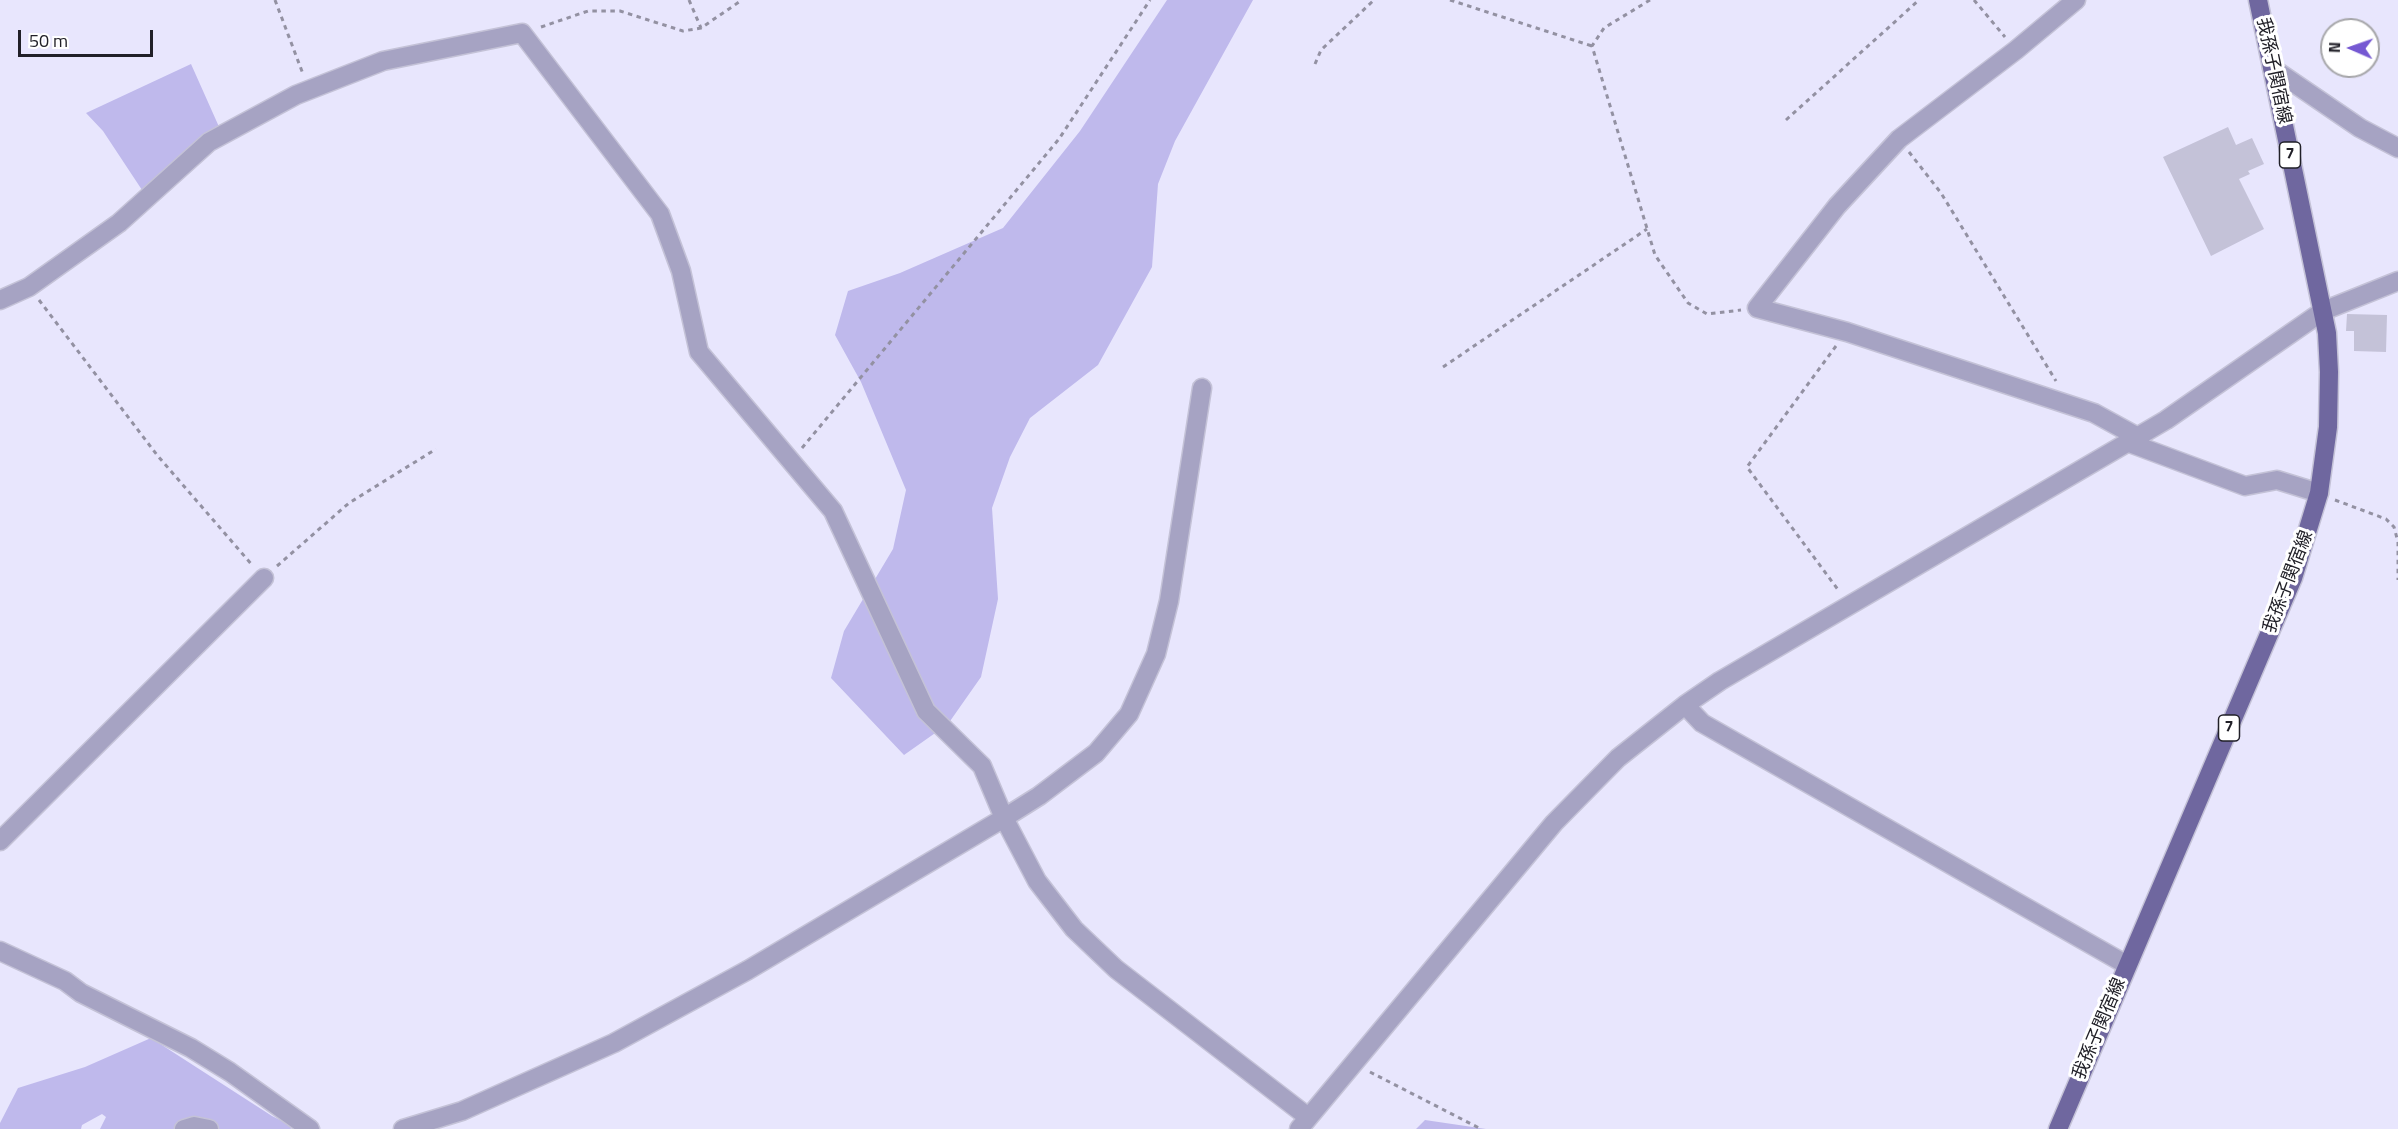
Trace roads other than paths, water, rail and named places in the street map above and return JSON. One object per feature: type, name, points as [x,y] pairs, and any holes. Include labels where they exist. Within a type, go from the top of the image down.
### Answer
[{"type":"main road","name":"我孫子関宿線","points":[[2058,1129],[2293,578],[2314,516],[2325,461],[2329,352],[2323,311],[2259,0]]},
{"type":"street","points":[[2076,0],[2016,50],[1899,139],[1837,206],[1757,308],[1847,332],[2094,413],[2132,439],[2245,486],[2277,480],[2319,493]]},
{"type":"street","points":[[0,300],[29,287],[119,223],[209,142],[309,90],[383,61],[522,33],[660,214],[681,271],[699,352],[833,511],[926,711],[982,766],[1004,818],[1037,880],[1074,929],[1116,969],[1303,1123],[1554,823],[1618,758],[1685,705],[1720,681],[2166,420],[2323,311],[2398,281]]},
{"type":"street","points":[[2272,68],[2360,128],[2398,148]]},
{"type":"street","points":[[403,1129],[462,1111],[614,1043],[748,970],[1004,818],[1039,796],[1096,753],[1114,735],[1129,714],[1156,654],[1169,601],[1202,388]]},
{"type":"street","points":[[0,841],[264,578]]},
{"type":"street","points":[[1685,705],[1702,723],[2127,965]]},
{"type":"street","points":[[0,951],[65,981],[81,993],[191,1048],[231,1072],[310,1129]]},
{"type":"street","points":[[184,1129],[194,1126],[209,1129]]}]
